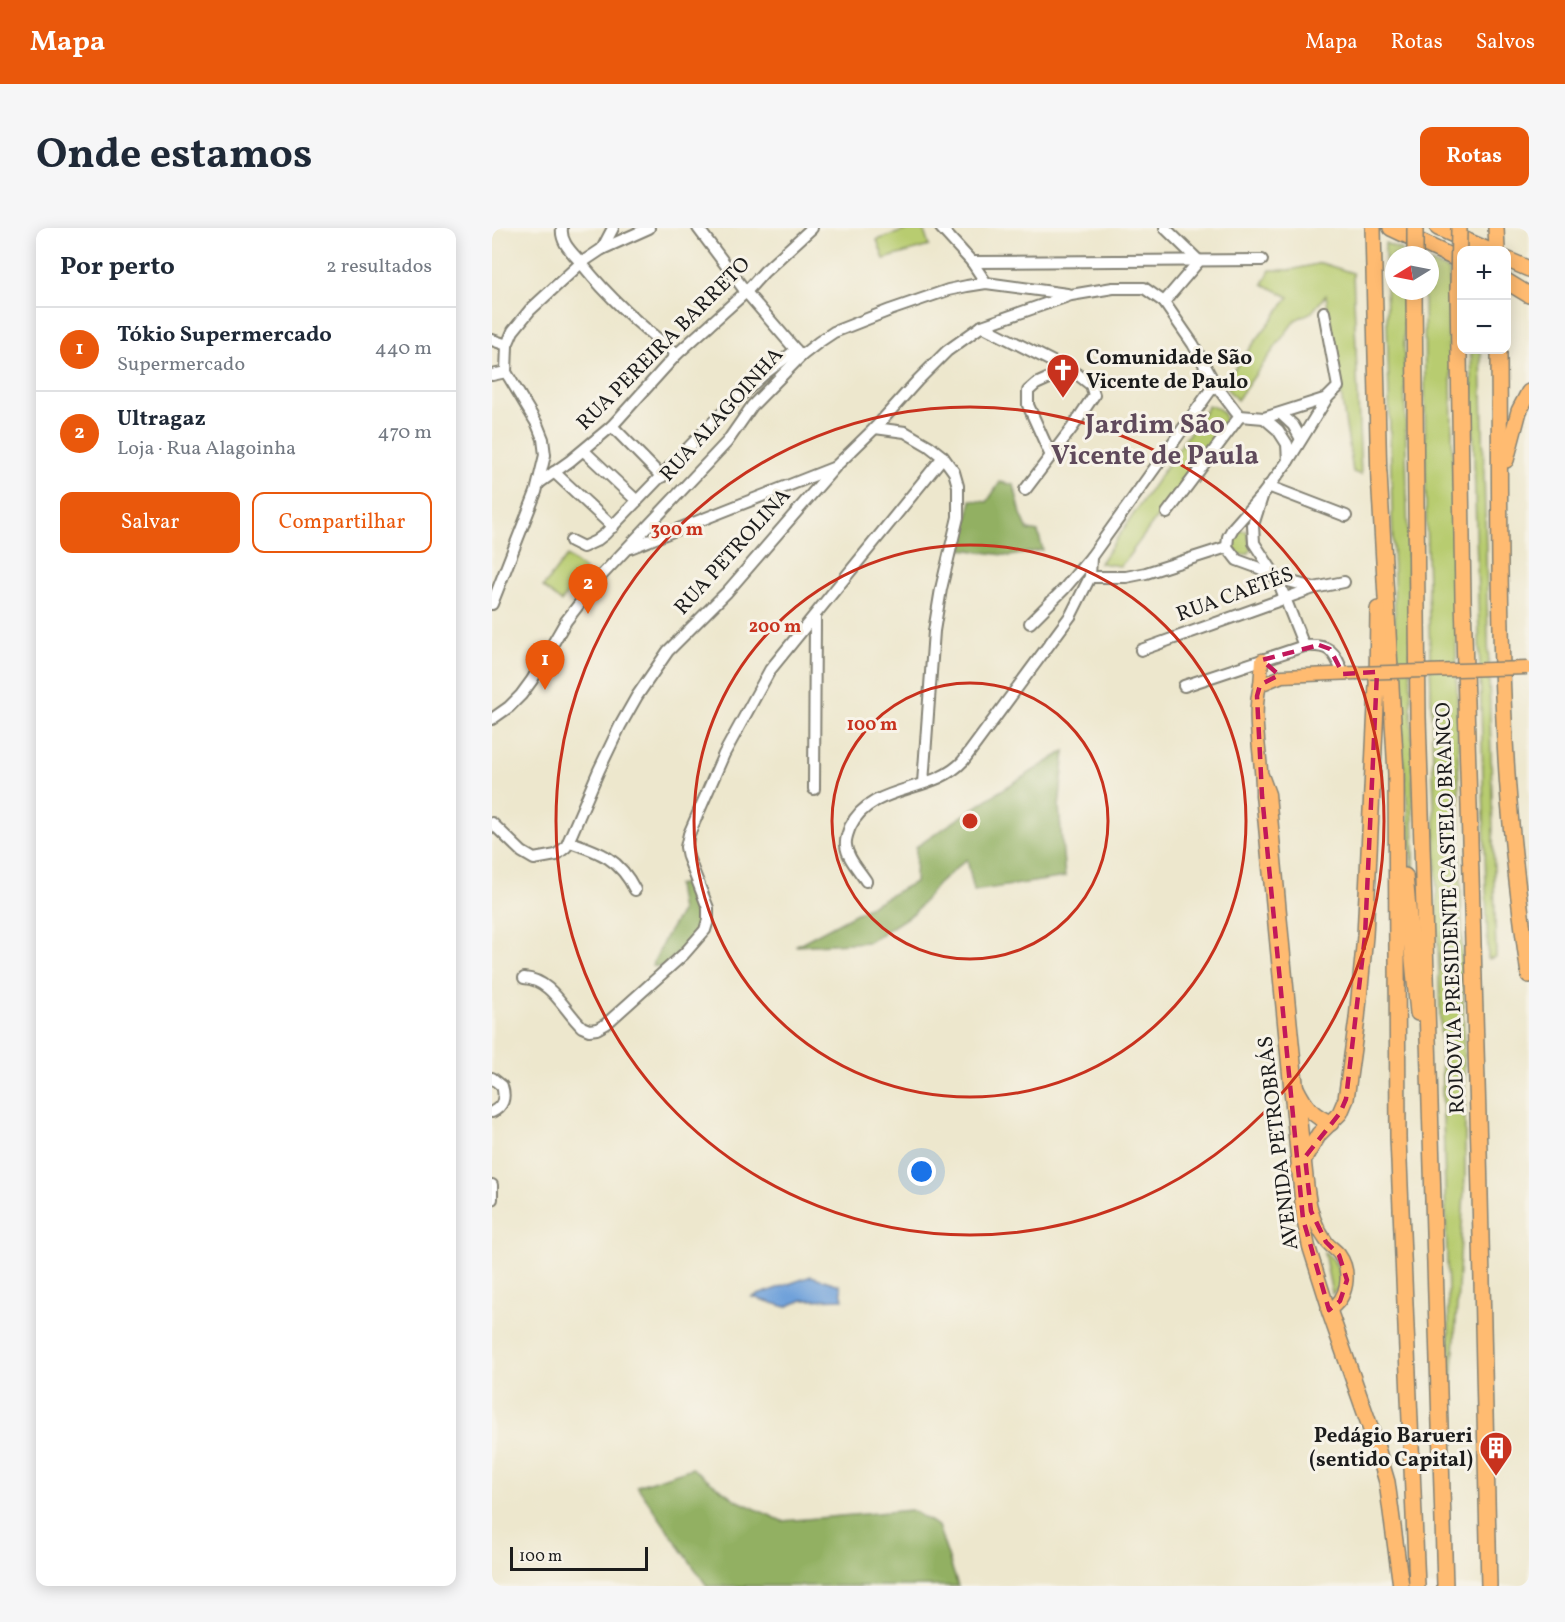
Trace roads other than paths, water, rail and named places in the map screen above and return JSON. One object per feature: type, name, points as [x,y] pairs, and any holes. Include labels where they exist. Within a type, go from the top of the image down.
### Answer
[{"type":"highway","points":[[1301,1163],[1319,1134],[1340,1113],[1346,1099],[1365,936],[1377,685],[1379,474],[1373,228]]},
{"type":"highway","points":[[1390,228],[1457,259]]},
{"type":"highway","points":[[1414,246],[1415,228]]},
{"type":"highway","points":[[1438,228],[1479,246]]},
{"type":"highway","name":"RODOVIA PRESIDENTE CASTELO BRANCO","points":[[1458,228],[1463,598],[1479,1127],[1489,1586]]},
{"type":"highway","points":[[1496,228],[1497,246]]},
{"type":"highway","points":[[1511,261],[1529,269]]},
{"type":"highway","points":[[1511,284],[1529,295]]},
{"type":"highway","name":"RODOVIA PRESIDENTE CASTELO BRANCO","points":[[1414,300],[1418,717],[1445,1586]]},
{"type":"highway","points":[[1499,354],[1500,529],[1506,757],[1512,843],[1529,975]]},
{"type":"highway","points":[[1500,529],[1509,444],[1519,411],[1529,392]]},
{"type":"highway","points":[[1379,474],[1396,774],[1432,1171]]},
{"type":"highway","points":[[1396,774],[1398,1138],[1418,1586]]},
{"type":"highway","points":[[1523,933],[1529,912]]},
{"type":"highway","points":[[1296,1088],[1305,1107],[1313,1115],[1331,1124]]},
{"type":"highway","points":[[1329,1310],[1387,1482],[1401,1586]]},
{"type":"main road","points":[[1262,660],[1282,676]]},
{"type":"main road","name":"AVENIDA PETROBRÁS","points":[[1262,660],[1256,716],[1262,795],[1301,1163],[1311,1211],[1326,1242],[1339,1255],[1347,1280],[1340,1301],[1329,1310],[1303,1220],[1301,1163],[1296,1088],[1269,794],[1262,775]]},
{"type":"main road","points":[[1260,685],[1282,676],[1528,668]]},
{"type":"street","points":[[562,228],[563,241],[603,291],[677,354]]},
{"type":"street","points":[[602,249],[613,228]]},
{"type":"street","points":[[492,604],[539,483],[545,454],[543,439],[537,424],[506,372],[507,345],[513,331],[530,310],[581,263],[602,249],[649,228]]},
{"type":"street","points":[[571,541],[578,546],[588,545],[612,526],[763,375],[799,353],[746,292],[698,228]]},
{"type":"street","name":"RUA PEREIRA BARRETO","points":[[539,483],[612,426],[677,354],[812,228]]},
{"type":"street","points":[[941,228],[972,262],[986,284]]},
{"type":"street","points":[[1165,228],[1199,261]]},
{"type":"street","points":[[972,262],[1262,260]]},
{"type":"street","points":[[1164,302],[1199,261]]},
{"type":"street","name":"RUA ALAGOINHA","points":[[492,719],[509,707],[532,680],[566,621],[601,576],[726,442],[752,406],[799,353],[834,332],[938,294],[986,284],[1071,295]]},
{"type":"street","points":[[1071,295],[1122,288],[1144,288],[1155,294],[1164,302],[1193,344],[1215,384],[1240,416],[1264,418],[1327,398]]},
{"type":"street","name":"RUA PETROLINA","points":[[570,842],[603,761],[654,668],[681,636],[727,592],[836,466],[947,351],[982,326],[1071,295]]},
{"type":"street","points":[[1314,588],[1277,579],[1259,568],[1237,560],[1227,548],[1228,537],[1233,528],[1288,461],[1327,398],[1338,387],[1324,312]]},
{"type":"street","points":[[982,326],[1067,370],[1091,385],[1094,395],[1025,490]]},
{"type":"street","points":[[492,340],[507,345]]},
{"type":"street","points":[[1051,456],[1028,405],[1028,391],[1036,384],[1067,370]]},
{"type":"street","points":[[492,375],[506,372]]},
{"type":"street","points":[[1030,623],[1056,598],[1091,557],[1215,384]]},
{"type":"street","points":[[741,396],[752,406]]},
{"type":"street","points":[[1281,414],[1293,425],[1301,438]]},
{"type":"street","points":[[1167,513],[1240,416]]},
{"type":"street","points":[[1264,418],[1287,444],[1288,461]]},
{"type":"street","points":[[612,426],[662,477]]},
{"type":"street","points":[[875,428],[904,432],[943,457],[954,472],[959,500],[958,517],[941,589],[934,631],[923,783]]},
{"type":"street","points":[[584,450],[637,501]]},
{"type":"street","points":[[525,978],[536,978],[547,985],[582,1027],[590,1030],[597,1029],[650,986],[698,940],[705,930],[708,908],[686,847],[689,834],[724,754],[770,669],[816,616],[943,457]]},
{"type":"street","points":[[626,550],[836,466]]},
{"type":"street","points":[[554,472],[612,526]]},
{"type":"street","points":[[1266,490],[1346,516]]},
{"type":"street","points":[[1266,490],[1253,525],[1253,534],[1258,550],[1277,579],[1304,645]]},
{"type":"street","points":[[1090,577],[1126,577],[1163,569],[1227,548]]},
{"type":"street","points":[[866,881],[848,853],[845,843],[858,815],[878,800],[950,773],[963,761],[1071,615],[1090,577],[1091,557]]},
{"type":"street","name":"RUA CAETÉS","points":[[1141,650],[1314,588],[1344,582]]},
{"type":"street","points":[[814,789],[816,616]]},
{"type":"street","points":[[1184,686],[1304,645],[1319,645],[1330,649],[1337,658],[1343,673]]},
{"type":"street","points":[[492,823],[522,852],[534,859],[556,855],[570,842],[598,852],[611,859],[629,879],[635,890]]},
{"type":"street","points":[[492,1078],[502,1086],[504,1098],[499,1108],[492,1112]]},
{"type":"street","points":[[492,1185],[492,1199]]},
{"type":"water","points":[[811,1276],[840,1285],[843,1299],[803,1300],[786,1307],[752,1297]]},
{"type":"place","name":"Comunidade São Vicente de Paulo","points":[[1063,399]]},
{"type":"place","name":"Ultragaz","points":[[588,614]]},
{"type":"place","name":"Tókio Supermercado","points":[[545,690]]},
{"type":"place","name":"Pedágio Barueri (sentido Capital)","points":[[1496,1477]]},
{"type":"district","name":"Jardim São Vicente de Paula","points":[[1155,442]]}]
